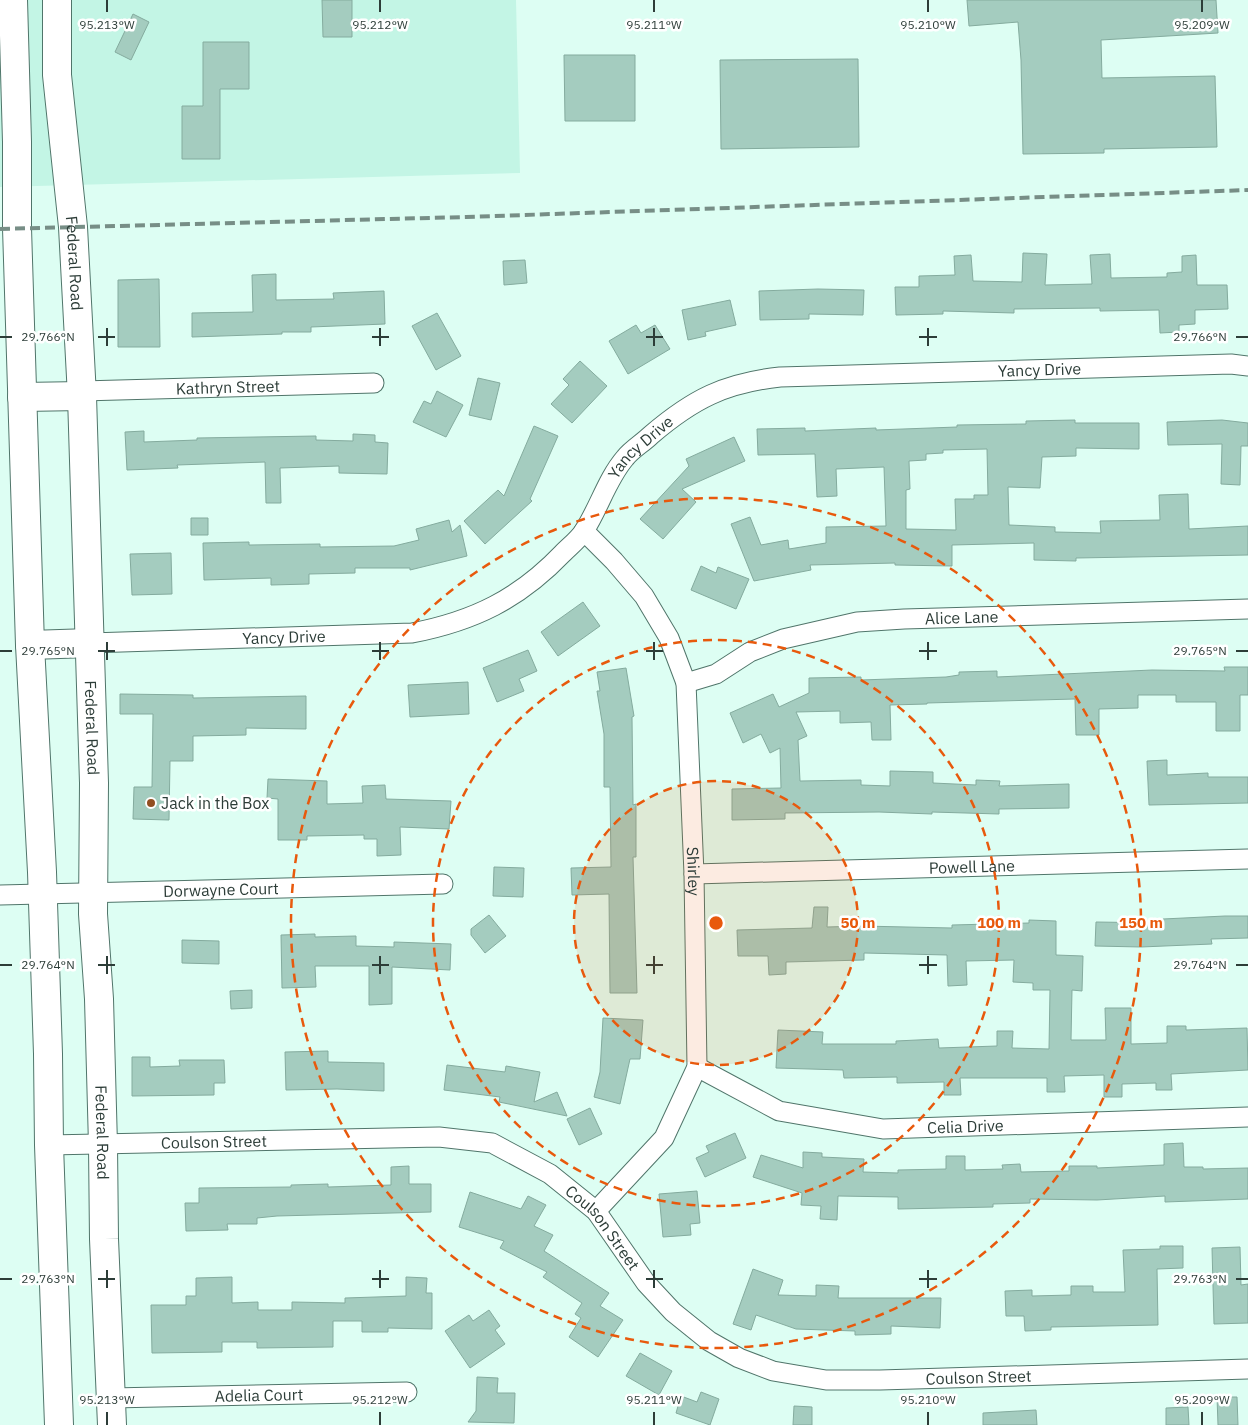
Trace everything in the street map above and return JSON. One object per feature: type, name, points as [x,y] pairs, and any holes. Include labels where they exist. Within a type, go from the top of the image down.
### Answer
[{"type":"main road","points":[[13,0],[17,142],[17,228],[30,645],[42,894],[48,1054],[49,1145],[60,1425]]},
{"type":"main road","name":"Federal Road","points":[[57,0],[57,75],[73,227],[82,393],[94,783],[93,892],[99,999],[104,1239],[112,1425]]},
{"type":"main road","points":[[22,397],[82,393]]},
{"type":"main road","points":[[30,645],[90,643]]},
{"type":"street","name":"Yancy Drive","points":[[90,643],[412,633],[436,628],[482,612],[524,588],[544,573],[584,531],[602,493],[625,457],[672,418],[698,400],[751,380],[780,377],[1143,366],[1231,364],[1248,366]]},
{"type":"street","name":"Kathryn Street","points":[[82,393],[374,383]]},
{"type":"street","name":"Shirley","points":[[584,531],[614,561],[644,596],[668,638],[686,683],[694,874],[697,1067],[664,1138],[596,1211]]},
{"type":"street","name":"Alice Lane","points":[[686,683],[716,674],[750,652],[783,639],[857,622],[1248,609]]},
{"type":"street","name":"Powell Lane","points":[[694,874],[1248,859]]},
{"type":"street","name":"Dorwayne Court","points":[[0,895],[443,884]]},
{"type":"street","name":"Celia Drive","points":[[697,1067],[780,1112],[883,1129],[1248,1117]]},
{"type":"street","name":"Coulson Street","points":[[49,1145],[439,1137],[492,1143],[550,1174],[596,1211],[646,1283],[674,1312],[709,1341],[739,1358],[773,1371],[826,1380],[880,1380],[1248,1369]]},
{"type":"street","name":"Adelia Court","points":[[111,1398],[407,1392]]},
{"type":"shaded area","points":[[0,0],[516,0],[520,173],[0,187]]},
{"type":"building","points":[[322,0],[352,0],[352,37],[323,37]]},
{"type":"building","points":[[967,0],[1216,0],[1218,33],[1101,40],[1102,78],[1215,76],[1217,147],[1104,149],[1104,153],[1023,154],[1021,60],[1018,22],[969,26]]},
{"type":"building","points":[[133,14],[149,22],[131,60],[115,52]]},
{"type":"building","points":[[203,42],[249,42],[249,89],[220,89],[220,159],[182,159],[182,106],[203,106]]},
{"type":"building","points":[[564,55],[635,55],[635,121],[565,121]]},
{"type":"building","points":[[858,59],[859,147],[721,149],[720,60]]},
{"type":"building","points":[[1023,253],[1047,254],[1045,285],[1092,284],[1090,255],[1110,254],[1111,278],[1167,277],[1167,273],[1182,272],[1182,256],[1196,255],[1197,285],[1227,285],[1228,309],[1195,310],[1195,324],[1179,325],[1179,332],[1160,333],[1159,310],[1100,311],[1100,308],[1014,309],[1014,313],[943,311],[943,314],[896,315],[895,287],[919,287],[919,276],[955,275],[954,256],[971,255],[973,281],[1022,282]]},
{"type":"building","points":[[525,260],[527,283],[504,285],[503,261]]},
{"type":"building","points":[[276,274],[276,300],[334,299],[333,293],[384,291],[385,324],[311,327],[311,332],[282,332],[282,334],[192,337],[192,313],[253,312],[252,275]]},
{"type":"building","points":[[159,279],[160,347],[118,347],[118,280]]},
{"type":"building","points":[[864,290],[863,315],[809,314],[809,319],[760,320],[759,291]]},
{"type":"building","points":[[730,300],[736,325],[705,332],[706,336],[688,340],[682,310]]},
{"type":"building","points":[[437,313],[461,356],[436,370],[412,326]]},
{"type":"building","points":[[636,325],[641,333],[655,325],[670,349],[628,374],[609,341]]},
{"type":"building","points":[[580,361],[607,386],[572,423],[551,404],[569,385],[563,379]]},
{"type":"building","points":[[478,378],[500,383],[491,420],[469,415]]},
{"type":"building","points":[[437,391],[463,405],[446,437],[413,422],[424,401],[431,404]]},
{"type":"building","points":[[1075,420],[1075,423],[1139,423],[1139,449],[1076,448],[1076,456],[1042,457],[1040,488],[1008,487],[1009,525],[1055,527],[1055,532],[1101,533],[1100,521],[1160,520],[1159,495],[1188,494],[1189,529],[1248,526],[1248,555],[1076,558],[1076,561],[1034,560],[1034,543],[952,545],[952,566],[895,565],[895,563],[810,565],[811,570],[754,581],[731,524],[750,517],[761,545],[788,540],[789,549],[826,543],[826,527],[886,526],[884,467],[836,469],[837,496],[817,497],[815,454],[758,455],[757,429],[805,428],[805,431],[876,428],[876,430],[957,427],[957,425],[1026,424],[1026,421]],"holes":[[[987,449],[988,495],[974,495],[974,499],[955,499],[956,530],[906,529],[906,490],[910,489],[909,461],[926,460],[926,454],[943,453],[943,450]]]},
{"type":"building","points":[[1222,420],[1248,423],[1248,446],[1241,446],[1240,485],[1221,484],[1222,444],[1168,445],[1167,422]]},
{"type":"building","points":[[534,426],[558,436],[530,499],[532,501],[485,544],[464,521],[498,490],[504,496]]},
{"type":"building","points":[[144,431],[144,442],[197,440],[197,438],[316,436],[316,440],[353,441],[353,434],[375,435],[375,442],[388,443],[387,474],[339,473],[339,466],[280,468],[281,503],[266,503],[265,462],[177,465],[178,468],[127,470],[125,432]]},
{"type":"building","points":[[734,437],[745,461],[682,489],[696,502],[663,539],[640,519],[689,466],[686,459]]},
{"type":"building","points":[[191,518],[208,518],[208,535],[191,535]]},
{"type":"building","points":[[449,520],[452,532],[460,525],[467,556],[410,570],[410,568],[355,568],[355,573],[309,574],[309,584],[271,585],[271,578],[204,580],[203,543],[249,542],[249,545],[320,544],[320,547],[394,546],[419,540],[416,529]]},
{"type":"building","points":[[171,553],[172,594],[132,595],[130,554]]},
{"type":"building","points":[[701,566],[716,573],[718,567],[749,579],[736,609],[691,590]]},
{"type":"building","points":[[583,602],[600,626],[558,656],[541,632]]},
{"type":"building","points":[[528,650],[537,671],[519,679],[524,691],[497,702],[483,668]]},
{"type":"building","points":[[1224,667],[1248,667],[1248,695],[1240,695],[1240,731],[1216,731],[1216,702],[1176,702],[1176,695],[1138,695],[1138,708],[1099,709],[1099,735],[1076,735],[1075,699],[890,705],[891,740],[872,740],[871,722],[840,723],[840,711],[796,712],[807,736],[798,740],[800,781],[861,780],[861,785],[890,786],[890,771],[933,772],[933,783],[976,785],[976,780],[1000,781],[999,786],[1069,784],[1069,808],[999,809],[999,814],[932,812],[932,814],[879,812],[785,813],[785,819],[732,820],[732,789],[781,788],[780,748],[770,753],[761,734],[743,743],[730,713],[773,694],[779,707],[809,693],[809,678],[861,677],[861,680],[946,677],[959,675],[959,672],[997,671],[997,677],[1152,670],[1225,671]]},
{"type":"building","points":[[626,668],[634,716],[632,717],[633,805],[636,804],[636,857],[633,857],[637,993],[610,993],[609,894],[572,895],[571,868],[611,867],[610,787],[604,787],[604,734],[597,691],[600,691],[597,672]]},
{"type":"building","points":[[468,682],[469,714],[410,717],[408,685]]},
{"type":"building","points":[[120,694],[193,695],[193,698],[306,696],[306,729],[246,728],[246,735],[193,736],[193,761],[170,761],[169,820],[133,819],[134,787],[152,787],[153,714],[120,714]]},
{"type":"building","points":[[1167,760],[1167,775],[1208,773],[1208,777],[1248,777],[1248,803],[1149,805],[1147,761]]},
{"type":"building","points":[[268,779],[327,781],[327,804],[363,803],[362,786],[385,785],[386,799],[451,801],[449,829],[400,827],[401,855],[377,856],[377,839],[364,839],[364,835],[307,836],[307,840],[278,840],[278,799],[267,798]]},
{"type":"building","points":[[494,867],[524,868],[523,897],[493,896]]},
{"type":"building","points":[[814,907],[828,907],[827,927],[952,928],[952,925],[1029,923],[1029,920],[1056,921],[1056,955],[1083,956],[1082,991],[1072,990],[1071,1040],[1106,1040],[1105,1008],[1131,1008],[1131,1044],[1167,1043],[1167,1026],[1186,1026],[1186,1030],[1247,1028],[1248,1070],[1171,1074],[1172,1090],[1156,1090],[1156,1083],[1122,1084],[1122,1097],[1104,1097],[1104,1075],[1064,1076],[1065,1092],[1047,1092],[1047,1078],[960,1078],[961,1095],[944,1095],[944,1082],[897,1083],[897,1077],[844,1078],[843,1070],[776,1068],[778,1030],[823,1032],[822,1044],[896,1044],[896,1041],[938,1039],[939,1048],[997,1046],[997,1031],[1013,1031],[1012,1048],[1049,1049],[1050,990],[1033,990],[1033,983],[1013,982],[1014,960],[966,961],[967,985],[948,986],[947,955],[864,953],[864,960],[786,962],[786,974],[769,975],[768,956],[738,956],[737,930],[812,928]]},
{"type":"building","points":[[489,915],[506,936],[485,953],[471,935],[471,929]]},
{"type":"building","points":[[1248,916],[1248,938],[1211,939],[1212,944],[1141,947],[1095,946],[1096,922],[1163,923],[1163,919]]},
{"type":"building","points":[[315,934],[315,937],[356,936],[356,946],[394,947],[394,942],[451,944],[450,970],[392,967],[392,1004],[369,1005],[369,966],[315,966],[316,987],[282,988],[281,935]]},
{"type":"building","points":[[182,940],[219,941],[219,964],[182,963]]},
{"type":"building","points":[[252,990],[252,1008],[231,1009],[230,991]]},
{"type":"building","points":[[603,1018],[643,1020],[640,1059],[630,1059],[620,1104],[594,1097],[600,1072]]},
{"type":"building","points":[[328,1051],[328,1062],[384,1063],[384,1091],[337,1089],[286,1090],[285,1052]]},
{"type":"building","points":[[132,1057],[150,1057],[150,1067],[180,1066],[179,1060],[224,1060],[225,1083],[214,1083],[214,1095],[132,1096]]},
{"type":"building","points":[[447,1065],[505,1072],[506,1066],[540,1072],[534,1102],[557,1092],[567,1116],[499,1102],[500,1097],[444,1090]]},
{"type":"building","points":[[590,1108],[602,1134],[579,1145],[567,1119]]},
{"type":"building","points":[[735,1133],[746,1158],[705,1177],[696,1158],[709,1152],[706,1146]]},
{"type":"building","points":[[1183,1143],[1184,1167],[1203,1167],[1203,1169],[1248,1168],[1248,1199],[1165,1202],[1165,1196],[1097,1200],[1030,1199],[1030,1203],[993,1204],[993,1207],[898,1209],[898,1197],[838,1196],[837,1220],[820,1219],[821,1206],[801,1205],[802,1193],[753,1177],[761,1155],[803,1168],[803,1152],[822,1153],[822,1157],[864,1159],[863,1172],[898,1173],[898,1170],[946,1169],[946,1156],[965,1156],[965,1170],[1003,1169],[1002,1165],[1020,1164],[1021,1172],[1069,1171],[1069,1166],[1097,1166],[1097,1168],[1164,1165],[1164,1144]]},
{"type":"building","points":[[409,1166],[409,1184],[431,1184],[431,1212],[277,1216],[257,1218],[257,1224],[227,1224],[228,1230],[186,1231],[185,1203],[199,1203],[199,1188],[291,1187],[291,1185],[328,1184],[328,1187],[391,1185],[391,1167]]},
{"type":"building","points":[[697,1191],[700,1223],[690,1224],[691,1235],[663,1237],[659,1194]]},
{"type":"building","points":[[470,1192],[521,1209],[528,1196],[546,1205],[534,1226],[553,1235],[544,1251],[609,1293],[600,1306],[623,1320],[598,1357],[569,1337],[581,1318],[575,1314],[582,1303],[543,1277],[547,1272],[500,1248],[504,1241],[459,1227]]},
{"type":"building","points":[[1160,1246],[1183,1246],[1183,1268],[1157,1269],[1158,1325],[1051,1327],[1051,1330],[1025,1331],[1024,1316],[1006,1316],[1005,1291],[1032,1290],[1032,1296],[1071,1295],[1071,1286],[1093,1286],[1093,1292],[1125,1292],[1123,1250],[1160,1249]]},
{"type":"building","points":[[1240,1247],[1241,1285],[1248,1284],[1248,1323],[1214,1324],[1212,1248]]},
{"type":"building","points":[[753,1269],[783,1280],[778,1295],[816,1296],[816,1285],[839,1286],[838,1298],[941,1298],[940,1328],[891,1326],[891,1334],[855,1335],[855,1331],[796,1329],[756,1315],[751,1330],[733,1324]]},
{"type":"building","points":[[232,1277],[232,1303],[258,1302],[258,1310],[292,1310],[292,1302],[345,1303],[345,1298],[406,1296],[406,1277],[427,1278],[426,1293],[432,1293],[432,1329],[388,1328],[388,1332],[362,1332],[362,1321],[333,1321],[333,1347],[257,1348],[257,1342],[222,1342],[222,1352],[152,1353],[151,1305],[186,1305],[186,1296],[196,1296],[196,1278]]},
{"type":"building","points":[[489,1310],[500,1326],[495,1330],[505,1344],[470,1368],[445,1331],[469,1315],[473,1321]]},
{"type":"building","points":[[640,1353],[672,1371],[659,1395],[626,1376]]},
{"type":"building","points":[[477,1377],[498,1378],[497,1393],[515,1393],[514,1423],[468,1422],[476,1411]]},
{"type":"building","points":[[701,1392],[719,1399],[710,1425],[676,1413],[681,1396],[697,1402]]},
{"type":"building","points":[[1217,1397],[1237,1397],[1238,1425],[1218,1425]]},
{"type":"building","points":[[794,1406],[812,1407],[812,1425],[793,1425]]},
{"type":"building","points":[[1188,1407],[1189,1425],[1166,1425],[1166,1408]]},
{"type":"building","points":[[1036,1410],[1037,1425],[983,1425],[983,1413]]},
{"type":"railway","points":[[0,229],[466,217],[1248,190]]},
{"type":"place","name":"Jack in the Box","points":[[151,803]]}]
